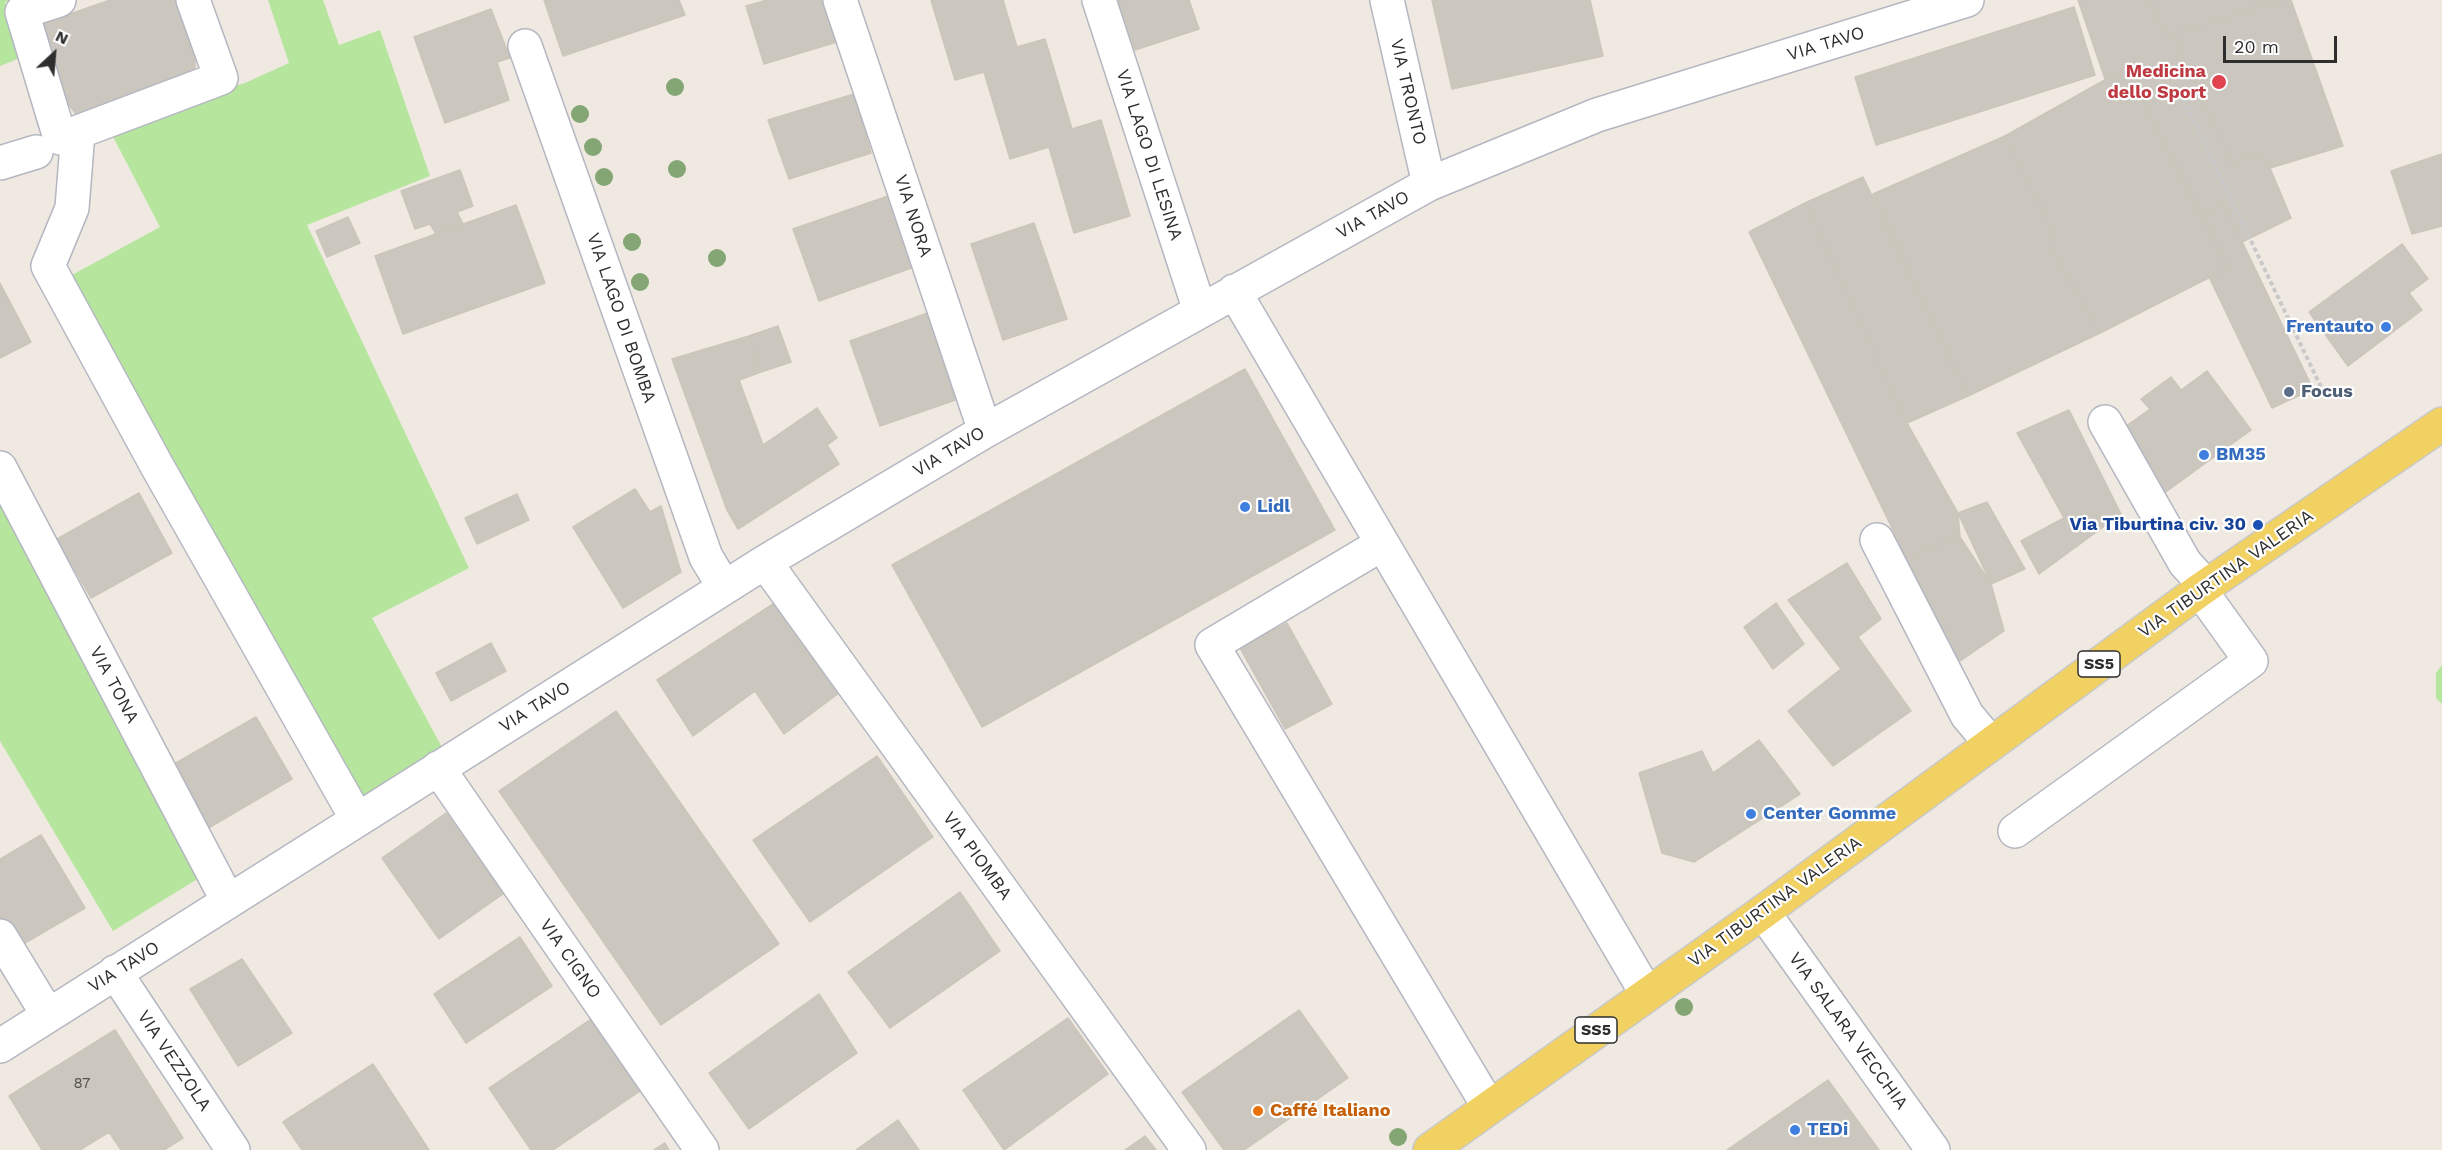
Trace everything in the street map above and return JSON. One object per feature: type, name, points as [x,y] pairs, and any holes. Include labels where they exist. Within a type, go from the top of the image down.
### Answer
[{"type":"main road","name":"VIA TIBURTINA VALERIA","points":[[1430,1150],[1763,912],[2203,588],[2442,424]]},
{"type":"street","points":[[59,0],[22,12],[60,138],[220,78],[193,0]]},
{"type":"street","name":"VIA NORA","points":[[840,0],[985,431]]},
{"type":"street","name":"VIA LAGO DI LESINA","points":[[1099,0],[1200,311]]},
{"type":"street","name":"VIA TRONTO","points":[[1387,0],[1429,184]]},
{"type":"street","name":"VIA TAVO","points":[[0,1046],[765,561],[985,431],[1429,184],[1597,115],[1967,0]]},
{"type":"street","name":"VIA LAGO DI BOMBA","points":[[525,46],[706,557],[724,587]]},
{"type":"street","points":[[78,132],[72,208],[48,266],[157,466],[357,819]]},
{"type":"street","points":[[0,163],[36,152]]},
{"type":"street","points":[[1234,291],[1647,994]]},
{"type":"street","points":[[2015,831],[2251,661],[2185,563],[2105,422]]},
{"type":"street","name":"VIA TONA","points":[[0,468],[228,901]]},
{"type":"street","points":[[1877,540],[1966,715],[1991,744]]},
{"type":"street","points":[[1382,544],[1212,645],[1489,1107]]},
{"type":"street","name":"VIA PIOMBA","points":[[765,561],[1189,1150]]},
{"type":"street","name":"VIA CIGNO","points":[[438,768],[702,1150]]},
{"type":"street","name":"VIA SALARA VECCHIA","points":[[1763,912],[1934,1150]]},
{"type":"street","points":[[0,936],[48,1015]]},
{"type":"street","name":"VIA VEZZOLA","points":[[115,972],[233,1150]]},
{"type":"path","points":[[2200,93],[2184,101],[2322,389]]},
{"type":"green space","points":[[0,0],[10,0],[5,2],[25,56],[0,66]]},
{"type":"green space","points":[[268,0],[323,0],[339,45],[380,30],[430,176],[307,225],[469,568],[372,618],[444,751],[360,806],[61,281],[160,227],[108,127],[245,83],[289,63]]},
{"type":"green space","points":[[0,487],[212,870],[113,931],[0,741]]},
{"type":"green space","points":[[2442,665],[2442,704],[2436,698],[2436,673]]},
{"type":"building","points":[[110,0],[178,0],[195,40],[195,73],[76,114],[53,84],[41,54],[44,23]]},
{"type":"building","points":[[544,0],[679,0],[685,15],[563,56]]},
{"type":"building","points":[[767,0],[827,0],[840,41],[764,64],[746,6]]},
{"type":"building","points":[[931,0],[1003,0],[1017,47],[1045,39],[1072,129],[1101,120],[1130,216],[1074,233],[1049,147],[1010,159],[984,72],[955,80]]},
{"type":"building","points":[[1118,0],[1189,0],[1199,29],[1135,50]]},
{"type":"building","points":[[1432,0],[1590,0],[1603,56],[1452,89]]},
{"type":"building","points":[[2078,0],[2148,0],[2167,36],[2173,34],[2231,163],[2261,154],[2270,168],[2291,218],[2242,242],[2224,204],[2202,215],[2126,68],[2105,79]]},
{"type":"building","points":[[2148,0],[2282,0],[2167,36]]},
{"type":"building","points":[[2282,0],[2291,0],[2343,146],[2270,168],[2261,154],[2231,163],[2173,34]]},
{"type":"building","points":[[2074,7],[2095,75],[1876,145],[1855,77]]},
{"type":"building","points":[[491,9],[510,58],[497,62],[509,100],[445,123],[414,37]]},
{"type":"building","points":[[2126,68],[2228,268],[2100,333],[2046,239],[2055,234],[2005,136]]},
{"type":"building","points":[[854,94],[871,153],[789,179],[768,120]]},
{"type":"building","points":[[2005,136],[2055,234],[2046,239],[2100,333],[1968,396],[1873,194]]},
{"type":"building","points":[[2442,154],[2442,226],[2412,234],[2391,171]]},
{"type":"building","points":[[460,170],[473,206],[457,212],[463,224],[436,234],[430,224],[415,229],[401,191]]},
{"type":"building","points":[[1863,177],[1968,396],[1907,423],[1805,203]]},
{"type":"building","points":[[891,195],[917,266],[819,301],[793,229]]},
{"type":"building","points":[[1805,203],[1907,423],[1958,513],[1960,537],[1906,557],[1749,232]]},
{"type":"building","points":[[2224,204],[2313,389],[2272,408],[2209,277],[2228,268],[2202,215]]},
{"type":"building","points":[[516,205],[545,283],[403,334],[375,256]]},
{"type":"building","points":[[348,217],[360,243],[327,257],[316,231]]},
{"type":"building","points":[[1034,223],[1067,319],[1003,340],[971,244]]},
{"type":"building","points":[[2402,244],[2428,279],[2409,293],[2422,310],[2348,366],[2309,312]]},
{"type":"building","points":[[0,283],[31,342],[0,358]]},
{"type":"building","points":[[933,311],[964,397],[880,426],[850,341]]},
{"type":"building","points":[[778,326],[791,362],[761,372],[749,336]]},
{"type":"building","points":[[749,336],[761,372],[739,380],[763,445],[817,408],[837,438],[827,445],[839,464],[738,529],[727,510],[672,359]]},
{"type":"building","points":[[1245,369],[1335,530],[982,727],[892,565]]},
{"type":"building","points":[[2207,371],[2251,430],[2163,494],[2118,432],[2150,409],[2141,399],[2171,377],[2181,390]]},
{"type":"building","points":[[2069,410],[2121,514],[2039,574],[2021,541],[2064,518],[2017,433]]},
{"type":"building","points":[[635,489],[650,512],[661,506],[681,572],[623,608],[573,527]]},
{"type":"building","points":[[139,493],[172,553],[91,598],[57,539]]},
{"type":"building","points":[[517,494],[529,520],[477,544],[465,518]]},
{"type":"building","points":[[1987,502],[2025,569],[1991,584],[1958,513]]},
{"type":"building","points":[[1960,537],[1991,584],[2004,631],[1960,661],[1906,557]]},
{"type":"building","points":[[1847,563],[1881,619],[1858,637],[1911,711],[1833,766],[1788,711],[1841,669],[1788,600]]},
{"type":"building","points":[[776,602],[839,693],[784,734],[755,691],[693,736],[657,680]]},
{"type":"building","points":[[1776,603],[1804,644],[1773,669],[1744,627]]},
{"type":"building","points":[[1287,623],[1332,704],[1285,729],[1240,648]]},
{"type":"building","points":[[491,643],[506,671],[451,701],[436,673]]},
{"type":"building","points":[[616,711],[779,944],[661,1025],[499,791]]},
{"type":"building","points":[[256,717],[292,779],[205,830],[169,767]]},
{"type":"building","points":[[1759,740],[1800,794],[1694,862],[1662,853],[1639,773],[1702,751],[1713,773]]},
{"type":"building","points":[[877,756],[933,837],[810,922],[753,840]]},
{"type":"building","points":[[446,813],[503,894],[439,939],[382,858]]},
{"type":"building","points":[[41,835],[85,908],[18,947],[0,917],[0,859]]},
{"type":"building","points":[[960,892],[1000,951],[890,1028],[848,972]]},
{"type":"building","points":[[520,937],[552,986],[466,1043],[434,994]]},
{"type":"building","points":[[242,959],[292,1033],[238,1066],[190,989]]},
{"type":"building","points":[[819,994],[857,1053],[749,1129],[709,1073]]},
{"type":"building","points":[[1299,1010],[1348,1078],[1244,1150],[1224,1150],[1182,1092]]},
{"type":"building","points":[[597,1015],[646,1087],[553,1150],[531,1150],[489,1088]]},
{"type":"building","points":[[1068,1018],[1108,1074],[1004,1150],[963,1090]]},
{"type":"building","points":[[115,1030],[183,1138],[164,1150],[121,1150],[109,1132],[80,1150],[42,1150],[9,1096]]},
{"type":"building","points":[[373,1064],[429,1150],[302,1150],[283,1122]]},
{"type":"building","points":[[1828,1080],[1879,1150],[1727,1150]]},
{"type":"building","points":[[898,1120],[919,1150],[856,1150]]},
{"type":"building","points":[[1145,1136],[1156,1150],[1125,1150]]},
{"type":"building","points":[[665,1143],[669,1150],[654,1150]]},
{"type":"place","name":"Medicina dello Sport","points":[[2219,82]]},
{"type":"place","name":"Frentauto","points":[[2386,327]]},
{"type":"place","name":"Focus","points":[[2289,392]]},
{"type":"place","name":"BM35","points":[[2204,455]]},
{"type":"place","name":"Lidl","points":[[1245,507]]},
{"type":"place","name":"Via Tiburtina civ. 30","points":[[2258,525]]},
{"type":"place","name":"Center Gomme","points":[[1751,814]]},
{"type":"place","name":"Caffé Italiano","points":[[1258,1111]]},
{"type":"place","name":"TEDi","points":[[1795,1130]]}]
